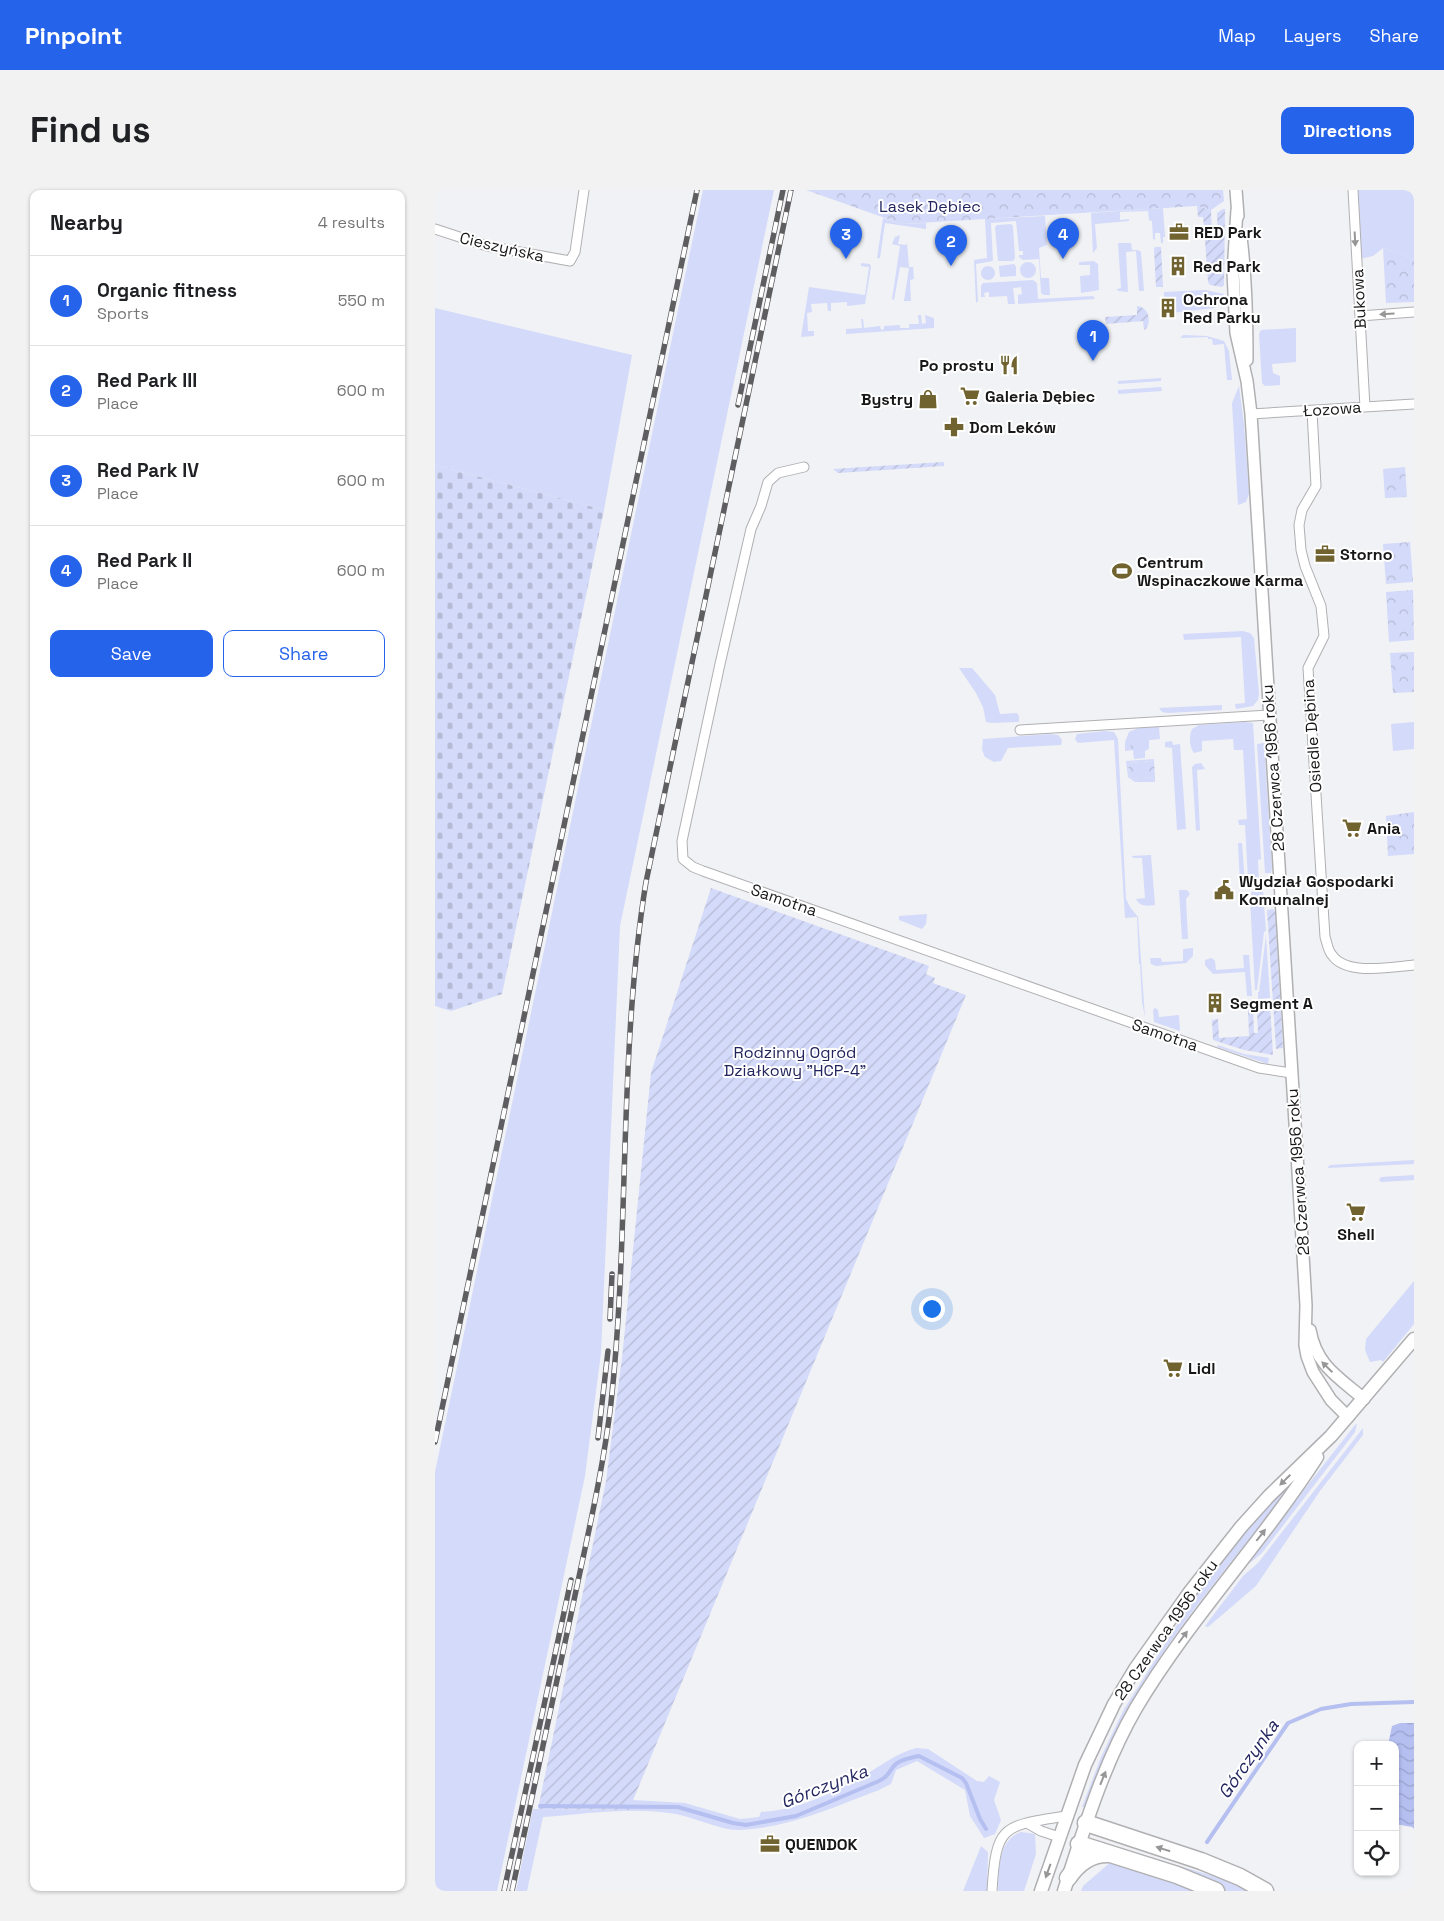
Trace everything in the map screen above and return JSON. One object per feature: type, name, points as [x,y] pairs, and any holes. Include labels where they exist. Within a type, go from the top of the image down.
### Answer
[{"type":"highway","points":[[1086,1824],[1201,1861],[1240,1877],[1265,1891]]},
{"type":"highway","points":[[1077,1852],[1111,1854],[1177,1875],[1216,1891]]},
{"type":"highway","points":[[1066,1884],[1081,1863],[1090,1857],[1099,1854],[1111,1854]]},
{"type":"main road","points":[[1364,1399],[1414,1339]]},
{"type":"main road","name":"28 Czerwca 1956 roku","points":[[1041,1891],[1066,1816],[1100,1732],[1135,1669],[1194,1587],[1241,1527],[1269,1496],[1327,1440],[1364,1399]]},
{"type":"main road","name":"28 Czerwca 1956 roku","points":[[1066,1884],[1110,1760],[1137,1708],[1178,1643],[1285,1506],[1327,1440]]},
{"type":"main road","points":[[1066,1816],[1086,1824]]},
{"type":"main road","points":[[1059,1837],[1077,1852]]},
{"type":"street","name":"Cieszyńska","points":[[435,229],[487,246],[570,261],[575,252],[584,190]]},
{"type":"street","points":[[1236,190],[1241,190]]},
{"type":"street","name":"28 Czerwca 1956 roku","points":[[1236,190],[1237,210],[1233,272],[1236,333],[1247,381],[1251,414],[1306,1305],[1305,1348],[1311,1369],[1331,1400],[1348,1417]]},
{"type":"street","name":"Bukowa","points":[[1353,190],[1365,407]]},
{"type":"street","points":[[1360,316],[1414,312]]},
{"type":"street","name":"Łozowa","points":[[1251,414],[1414,404]]},
{"type":"street","name":"Osiedle Dębina","points":[[1312,411],[1315,486],[1302,510],[1299,525],[1301,550],[1305,566],[1321,606],[1324,636],[1308,668],[1325,937],[1332,956],[1343,965],[1357,969],[1414,965]]},
{"type":"street","name":"Samotna","points":[[804,468],[778,473],[768,482],[761,506],[751,529],[719,664],[682,841],[683,859],[693,867],[703,871],[1124,1021],[1259,1068],[1291,1074]]},
{"type":"street","points":[[1021,730],[1269,715]]},
{"type":"street","name":"28 Czerwca 1956 roku","points":[[1306,1305],[1311,1336],[1320,1360],[1364,1399]]},
{"type":"street","points":[[992,1891],[995,1854],[1000,1839],[1011,1828],[1066,1816]]},
{"type":"street","points":[[1027,1824],[1059,1837]]},
{"type":"green space","points":[[703,190],[774,190],[620,926],[601,1353],[585,1476],[497,1891],[435,1891],[435,1472]]},
{"type":"green space","name":"Lasek Dębiec","points":[[806,190],[1223,190],[1224,201],[1211,210],[1197,206],[902,224]]},
{"type":"green space","points":[[1356,190],[1405,190],[1414,193],[1414,259],[1383,248],[1373,256],[1360,259]]},
{"type":"green space","points":[[1197,206],[1211,210],[1212,234],[1205,235],[1203,217],[1198,217]]},
{"type":"green space","points":[[1163,208],[1165,237],[1163,237],[1163,243],[1161,243],[1160,233],[1155,233],[1155,240],[1153,239],[1152,221],[1149,220],[1148,211],[1120,212],[1120,220],[1129,219],[1129,221],[1095,224],[1097,248],[1093,253],[1091,213]]},
{"type":"green space","points":[[1225,209],[1224,285],[1222,287],[1210,285],[1208,282],[1205,240],[1218,240],[1217,213]]},
{"type":"green space","points":[[1045,216],[1047,245],[1039,248],[1041,278],[1049,278],[1050,295],[1041,293],[1039,259],[1023,260],[1019,257],[1019,255],[1023,255],[1023,251],[1019,251],[1016,221],[991,223],[993,261],[976,264],[978,301],[976,303],[974,260],[987,258],[985,219]]},
{"type":"green space","points":[[883,218],[902,224],[926,223],[926,229],[885,223],[880,258],[877,258]]},
{"type":"green space","points":[[1011,224],[1013,226],[1015,258],[1013,261],[998,261],[995,227],[997,225]]},
{"type":"green space","points":[[900,235],[898,244],[906,245],[907,243],[909,267],[913,267],[914,279],[910,280],[911,301],[904,301],[909,268],[900,267],[894,300],[892,299],[900,246],[892,244],[895,237]]},
{"type":"green space","points":[[1118,243],[1131,243],[1132,250],[1141,252],[1144,291],[1139,291],[1136,251],[1126,252],[1128,292],[1118,291],[1117,289],[1121,288]]},
{"type":"green space","points":[[1155,247],[1161,247],[1163,287],[1156,287]]},
{"type":"green space","points":[[1383,248],[1414,259],[1414,302],[1386,303]]},
{"type":"green space","points":[[1094,261],[1098,264],[1099,290],[1081,293],[1080,276],[1090,275],[1090,265],[1079,265],[1079,262]]},
{"type":"green space","points":[[1028,262],[1036,270],[1028,278],[1020,270]]},
{"type":"green space","points":[[861,263],[870,264],[871,267],[865,304],[847,306],[847,302],[831,303],[831,311],[828,311],[827,303],[811,304],[812,312],[807,313],[808,331],[814,331],[814,336],[801,337],[809,287],[865,295],[869,267],[861,266]]},
{"type":"green space","points":[[1014,264],[1016,276],[1000,277],[999,266]]},
{"type":"green space","points":[[985,266],[991,266],[995,273],[991,280],[985,280],[981,276],[981,270]]},
{"type":"green space","points":[[1033,280],[1037,283],[1038,299],[1093,296],[1095,299],[1018,304],[1018,295],[1022,294],[1021,287],[1013,288],[1015,304],[1008,304],[1007,296],[989,297],[989,292],[984,293],[985,297],[981,297],[981,286],[983,283]]},
{"type":"green space","points":[[1205,290],[1224,294],[1223,302],[1214,308],[1171,313],[1170,304],[1164,304],[1164,292]]},
{"type":"green space","points":[[1137,306],[1144,309],[1148,314],[1149,322],[1146,329],[1144,330],[1143,321],[1106,324],[1105,317],[1137,315]]},
{"type":"green space","points":[[435,308],[632,355],[604,510],[435,465]]},
{"type":"green space","points":[[918,315],[921,315],[922,324],[926,323],[925,315],[934,318],[934,328],[846,334],[846,329],[862,328],[861,319],[863,319],[864,328],[880,326],[881,330],[884,329],[884,326],[900,325],[900,328],[909,328],[909,324],[919,324]]},
{"type":"green space","points":[[1296,328],[1296,362],[1272,364],[1273,373],[1280,376],[1280,385],[1265,386],[1262,383],[1259,334],[1261,330]]},
{"type":"green space","points":[[1183,335],[1207,336],[1224,341],[1229,351],[1232,380],[1227,380],[1224,344],[1213,345],[1212,339],[1208,339],[1208,337],[1180,338]]},
{"type":"green space","points":[[1161,378],[1161,381],[1118,384],[1118,381]]},
{"type":"green space","points":[[1239,386],[1249,494],[1246,502],[1238,505],[1232,403]]},
{"type":"green space","points":[[1161,387],[1162,391],[1118,394],[1118,390]]},
{"type":"green space","points":[[944,462],[944,466],[838,473],[833,469]]},
{"type":"green space","points":[[435,465],[604,510],[502,994],[451,1011],[435,1006]]},
{"type":"green space","points":[[1405,467],[1407,497],[1385,498],[1383,469]]},
{"type":"green space","points":[[1410,542],[1413,582],[1386,584],[1383,544]]},
{"type":"green space","points":[[1413,590],[1414,640],[1389,642],[1386,592]]},
{"type":"green space","points":[[1243,631],[1250,633],[1254,638],[1259,693],[1258,700],[1253,706],[1236,709],[1235,704],[1245,703],[1241,637],[1184,640],[1183,634]]},
{"type":"green space","points":[[1414,652],[1414,692],[1393,693],[1390,653]]},
{"type":"green space","points":[[959,668],[972,668],[995,695],[1000,714],[1017,713],[1019,722],[986,722],[983,707],[976,693]]},
{"type":"green space","points":[[1222,705],[1222,710],[1168,713],[1162,712],[1159,708]]},
{"type":"green space","points":[[1414,722],[1414,749],[1393,751],[1391,724]]},
{"type":"green space","points":[[1253,723],[1261,859],[1258,860],[1259,886],[1251,887],[1250,880],[1248,879],[1245,825],[1239,825],[1238,820],[1247,819],[1243,750],[1234,750],[1233,739],[1202,741],[1202,751],[1194,753],[1190,741],[1192,729],[1199,725]]},
{"type":"green space","points":[[1159,727],[1160,739],[1149,740],[1149,738],[1131,749],[1149,749],[1145,751],[1145,758],[1134,759],[1133,750],[1125,751],[1125,742],[1129,732],[1138,728]]},
{"type":"green space","points":[[1114,732],[1118,739],[1126,899],[1138,917],[1145,1017],[1142,1002],[1137,917],[1125,918],[1114,740],[1078,743],[1075,739],[1077,734]]},
{"type":"green space","points":[[1058,735],[1062,740],[1061,745],[1008,748],[1001,761],[994,762],[985,757],[982,750],[983,739]]},
{"type":"green space","points":[[1149,738],[1149,749],[1141,749],[1141,755],[1135,755],[1134,749],[1131,749],[1130,739]]},
{"type":"green space","points":[[1172,741],[1173,745],[1180,744],[1186,829],[1177,830],[1172,748],[1165,747],[1165,742]]},
{"type":"green space","points":[[1264,743],[1271,873],[1265,873],[1257,744]]},
{"type":"green space","points":[[1154,759],[1154,761],[1128,763],[1129,774],[1133,779],[1155,777],[1155,782],[1135,782],[1128,777],[1126,761]]},
{"type":"green space","points":[[1154,761],[1155,777],[1133,779],[1129,774],[1128,763]]},
{"type":"green space","points":[[1201,763],[1205,769],[1197,770],[1200,830],[1196,831],[1192,767],[1195,764]]},
{"type":"green space","points":[[1414,812],[1414,854],[1388,856],[1386,816]]},
{"type":"green space","points":[[1238,843],[1242,843],[1245,883],[1240,884]]},
{"type":"green space","points":[[1151,855],[1155,905],[1149,906],[1140,903],[1136,899],[1145,898],[1142,858],[1131,856]]},
{"type":"green space","name":"Rodzinny Ogród Działkowy \"HCP-4\"","points":[[711,888],[929,966],[926,974],[935,978],[933,983],[966,995],[629,1810],[538,1809],[606,1481],[622,1358],[651,1073]]},
{"type":"green space","points":[[1179,890],[1187,890],[1190,894],[1186,899],[1188,939],[1182,939]]},
{"type":"green space","points":[[1263,891],[1266,931],[1264,932],[1257,990],[1255,990],[1250,899],[1252,899],[1251,892]]},
{"type":"green space","points":[[1273,909],[1275,912],[1283,1048],[1276,1049],[1267,910]]},
{"type":"green space","points":[[927,914],[926,924],[922,929],[899,920],[899,916]]},
{"type":"green space","points":[[1266,935],[1270,998],[1258,999],[1258,992]]},
{"type":"green space","points":[[1193,948],[1193,956],[1186,963],[1156,966],[1151,964],[1150,958],[1161,958],[1162,962],[1183,961],[1183,949]]},
{"type":"green space","points":[[1243,955],[1249,955],[1252,996],[1247,996],[1245,972],[1213,974],[1205,965],[1205,960],[1212,958],[1215,961],[1216,970],[1244,968]]},
{"type":"green space","points":[[1258,1004],[1270,1004],[1273,1055],[1244,1050],[1213,1040],[1212,1020],[1218,1019],[1219,1038],[1249,1036],[1248,1009],[1253,1008],[1254,1033],[1258,1033]]},
{"type":"green space","points":[[1155,1008],[1158,1010],[1159,1017],[1179,1015],[1180,1031],[1154,1022],[1153,1010]]},
{"type":"green space","points":[[1218,1045],[1244,1054],[1269,1058],[1268,1064],[1217,1047]]},
{"type":"green space","points":[[1414,1160],[1414,1164],[1327,1168],[1330,1165]]},
{"type":"green space","points":[[1414,1175],[1414,1180],[1381,1182],[1379,1180],[1381,1177]]},
{"type":"green space","points":[[1414,1281],[1414,1324],[1383,1362],[1381,1360],[1370,1362],[1365,1350],[1366,1339]]},
{"type":"green space","points":[[1357,1424],[1355,1432],[1262,1553],[1240,1571],[1355,1425]]},
{"type":"green space","points":[[1363,1428],[1363,1435],[1320,1491],[1256,1586],[1208,1627],[1205,1626],[1243,1576],[1258,1563]]},
{"type":"green space","points":[[1298,1473],[1288,1490],[1183,1624],[1145,1680],[1116,1733],[1085,1807],[1082,1807],[1101,1757],[1123,1711],[1190,1604],[1241,1537]]},
{"type":"green space","points":[[916,1748],[928,1749],[977,1781],[984,1782],[989,1776],[1000,1782],[994,1800],[1001,1820],[995,1834],[984,1838],[970,1816],[965,1790],[917,1761],[896,1770],[891,1784],[879,1790],[811,1816],[758,1828],[732,1830],[677,1814],[653,1811],[606,1812],[543,1817],[527,1891],[516,1891],[533,1809],[628,1810],[633,1800],[685,1803],[740,1819],[759,1817],[761,1812],[788,1808],[815,1800],[854,1781],[896,1756]]},
{"type":"green space","points":[[1021,1832],[1035,1834],[1036,1854],[1024,1891],[998,1891],[999,1865],[1003,1849],[1013,1836]]},
{"type":"green space","points":[[981,1846],[988,1852],[987,1891],[963,1891]]},
{"type":"green space","points":[[1118,1847],[1216,1877],[1249,1891],[1225,1891],[1194,1877],[1117,1851]]},
{"type":"green space","points":[[1113,1860],[1199,1891],[1081,1891],[1083,1886]]},
{"type":"water","points":[[1400,1723],[1414,1723],[1414,1829],[1399,1825],[1399,1741],[1389,1741],[1392,1726]]},
{"type":"waterway","name":"Górczynka","points":[[1207,1842],[1288,1723],[1321,1709],[1351,1704],[1414,1702]]},
{"type":"waterway","name":"Górczynka","points":[[540,1806],[678,1807],[746,1825],[796,1816],[879,1781],[886,1777],[898,1763],[919,1756],[962,1778],[986,1829]]},
{"type":"railway","points":[[435,1442],[697,190]]},
{"type":"railway","points":[[738,405],[783,190]]},
{"type":"railway","points":[[512,1891],[589,1530],[608,1428],[621,1273],[631,1012],[646,882],[791,190]]},
{"type":"railway","points":[[610,1319],[612,1274]]},
{"type":"railway","points":[[598,1438],[608,1351]]},
{"type":"railway","points":[[504,1891],[571,1580]]},
{"type":"place","name":"RED Park","points":[[1179,232]]},
{"type":"place","name":"Red Park IV","points":[[846,259]]},
{"type":"place","name":"Red Park II","points":[[1063,259]]},
{"type":"place","name":"Red Park III","points":[[951,266]]},
{"type":"place","name":"Red Park","points":[[1178,266]]},
{"type":"place","name":"Ochrona Red Parku","points":[[1168,308]]},
{"type":"place","name":"Organic fitness","points":[[1093,361]]},
{"type":"place","name":"Po prostu","points":[[1009,365]]},
{"type":"place","name":"Galeria Dębiec","points":[[970,396]]},
{"type":"place","name":"Bystry","points":[[928,399]]},
{"type":"place","name":"Dom Leków","points":[[954,427]]},
{"type":"place","name":"Storno","points":[[1325,554]]},
{"type":"place","name":"Centrum Wspinaczkowe Karma","points":[[1122,571]]},
{"type":"place","name":"Ania","points":[[1352,828]]},
{"type":"place","name":"Wydział Gospodarki Komunalnej","points":[[1224,890]]},
{"type":"place","name":"Segment A","points":[[1215,1003]]},
{"type":"place","name":"Shell","points":[[1356,1212]]},
{"type":"place","name":"Lidl","points":[[1173,1368]]},
{"type":"place","name":"QUENDOK","points":[[770,1844]]}]
